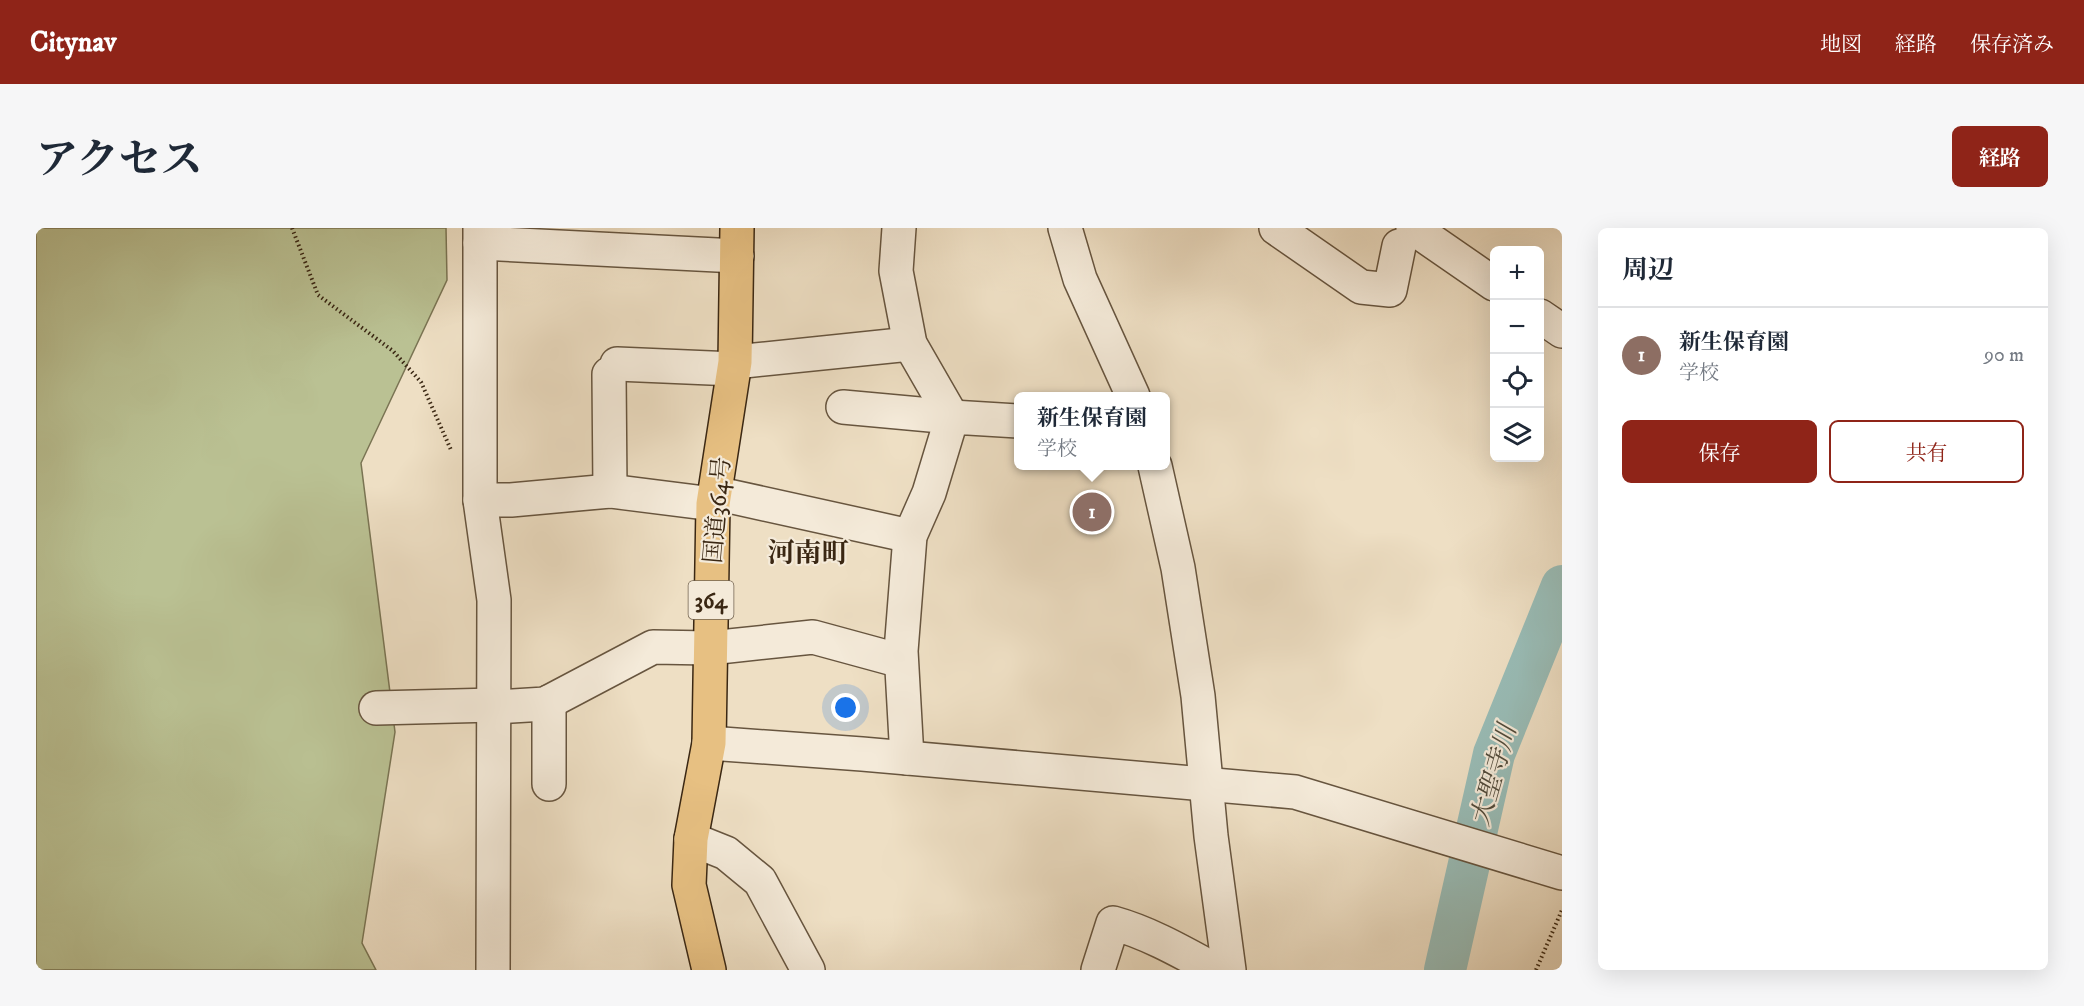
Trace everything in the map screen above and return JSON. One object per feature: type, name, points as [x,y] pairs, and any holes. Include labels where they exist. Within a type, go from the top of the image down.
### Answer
[{"type":"highway","name":"国道364号","points":[[708,970],[689,885],[691,839],[709,743],[714,499],[734,365],[737,242]]},
{"type":"street","points":[[899,228],[896,270],[910,344],[952,417],[929,493],[910,536],[901,661],[907,758]]},
{"type":"street","points":[[1065,228],[1080,279],[1131,392]]},
{"type":"street","points":[[1276,228],[1361,287],[1390,290],[1406,237],[1490,282]]},
{"type":"street","points":[[494,970],[494,600],[480,500],[480,236],[737,242]]},
{"type":"street","points":[[1544,319],[1562,331]]},
{"type":"street","points":[[610,491],[613,369],[734,365],[910,344]]},
{"type":"street","points":[[843,407],[1014,421]]},
{"type":"street","points":[[1156,470],[1180,579],[1198,696],[1206,784],[1229,970]]},
{"type":"street","points":[[480,500],[511,500],[610,491],[714,499],[910,536]]},
{"type":"street","points":[[376,708],[545,704],[653,647],[710,648],[813,637],[901,661]]},
{"type":"street","points":[[549,702],[552,710],[549,784]]},
{"type":"street","points":[[709,743],[1295,792],[1562,873]]},
{"type":"street","points":[[691,839],[726,853],[760,881],[808,970]]},
{"type":"street","points":[[1098,970],[1113,923],[1133,929],[1215,970]]},
{"type":"path","points":[[292,228],[318,295],[393,351],[421,382],[452,452]]},
{"type":"path","points":[[1536,970],[1562,910]]},
{"type":"green space","points":[[36,228],[446,228],[447,280],[361,463],[395,732],[362,943],[376,970],[36,970]]},
{"type":"waterway","name":"大聖寺川","points":[[1445,970],[1494,754],[1562,586]]},
{"type":"place","name":"新生保育園","points":[[1092,512]]},
{"type":"district","name":"河南町","points":[[808,553]]}]
